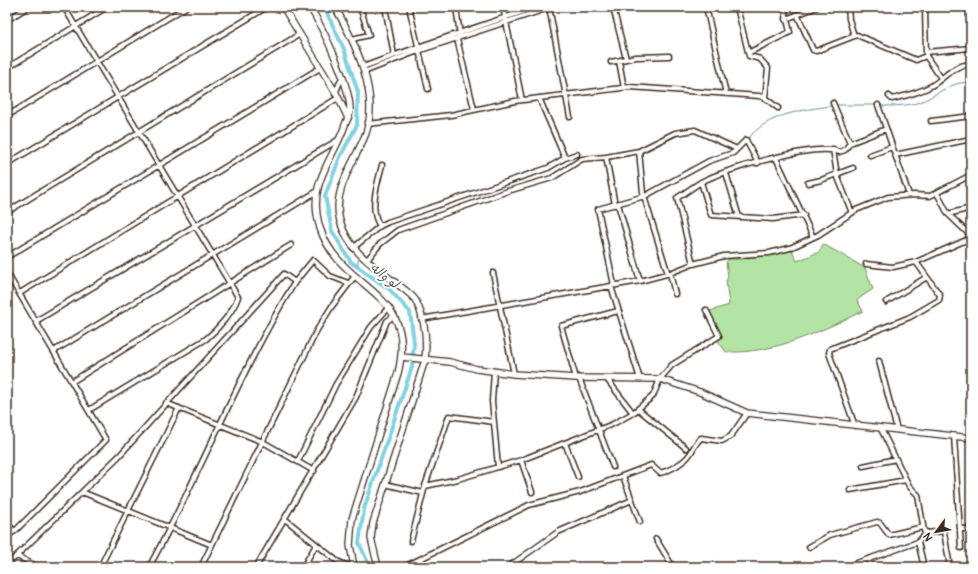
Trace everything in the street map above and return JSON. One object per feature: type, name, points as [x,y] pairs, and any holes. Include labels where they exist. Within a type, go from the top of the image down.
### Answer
[{"type":"street","points":[[7,20],[28,7]]},
{"type":"street","points":[[64,7],[238,297],[236,303],[213,333],[206,339],[89,410]]},
{"type":"street","points":[[7,68],[107,7]]},
{"type":"street","points":[[7,116],[186,7]]},
{"type":"street","points":[[7,164],[267,7]]},
{"type":"street","points":[[283,7],[348,118]]},
{"type":"street","points":[[310,7],[325,34],[342,77],[346,89],[350,112],[323,170],[316,192],[320,227],[330,251],[389,307],[394,316],[402,339],[403,357],[352,519],[350,545],[354,567]]},
{"type":"street","points":[[335,7],[352,39],[363,69],[370,104],[366,132],[346,176],[339,202],[340,220],[353,248],[416,300],[426,342],[422,360],[373,523],[371,538],[378,567]]},
{"type":"street","points":[[352,39],[369,35],[360,7]]},
{"type":"street","points":[[385,7],[394,55]]},
{"type":"street","points":[[409,7],[428,89]]},
{"type":"street","points":[[456,7],[459,37],[474,110]]},
{"type":"street","points":[[503,7],[505,23],[522,100]]},
{"type":"street","points":[[459,37],[505,17],[536,7]]},
{"type":"street","points":[[363,69],[394,55],[505,23],[550,7],[570,117]]},
{"type":"street","points":[[612,7],[626,59]]},
{"type":"street","points":[[706,7],[726,94]]},
{"type":"street","points":[[737,7],[749,56],[760,59],[768,68],[765,98]]},
{"type":"street","points":[[748,53],[790,32],[784,7]]},
{"type":"street","points":[[786,19],[817,7]]},
{"type":"street","points":[[848,7],[849,19],[854,36]]},
{"type":"street","points":[[925,7],[926,54],[941,78]]},
{"type":"street","points":[[797,14],[813,50],[816,52],[857,35],[916,60],[926,54],[971,48]]},
{"type":"street","points":[[7,212],[300,34]]},
{"type":"street","points":[[363,69],[418,48]]},
{"type":"street","points":[[611,62],[636,57],[669,56]]},
{"type":"street","points":[[619,61],[624,88]]},
{"type":"street","points":[[889,96],[892,99],[914,94],[931,86],[951,69],[971,64]]},
{"type":"street","points":[[7,257],[320,68]]},
{"type":"street","points":[[20,293],[336,97],[342,77]]},
{"type":"street","points":[[367,124],[451,115],[522,100],[624,88],[726,94],[765,98],[778,108]]},
{"type":"street","points":[[538,98],[565,158]]},
{"type":"street","points":[[833,103],[850,143]]},
{"type":"street","points":[[878,105],[909,195]]},
{"type":"street","points":[[931,121],[971,116]]},
{"type":"street","points":[[693,264],[678,198],[701,182],[726,173],[803,151],[833,149],[839,152],[845,150],[850,143],[886,129]]},
{"type":"street","points":[[367,260],[380,244],[398,230],[508,190],[552,178],[582,159],[606,157],[639,151],[675,133],[695,130],[737,149]]},
{"type":"street","points":[[895,155],[971,139]]},
{"type":"street","points":[[36,321],[338,140]]},
{"type":"street","points":[[640,379],[618,311],[598,209],[645,196],[709,161],[733,153],[746,140],[758,163]]},
{"type":"street","points":[[870,155],[892,147]]},
{"type":"street","points":[[833,149],[837,175],[852,213]]},
{"type":"street","points":[[639,151],[641,182],[675,294]]},
{"type":"street","points":[[353,248],[380,226],[548,168],[565,158],[577,154]]},
{"type":"street","points":[[606,157],[616,204],[640,281]]},
{"type":"street","points":[[776,158],[813,237]]},
{"type":"street","points":[[380,226],[377,222],[374,208],[382,165]]},
{"type":"street","points":[[808,183],[837,175],[853,168]]},
{"type":"street","points":[[726,173],[739,217]]},
{"type":"street","points":[[421,319],[640,281],[669,274],[693,264],[724,256],[769,253],[790,248],[813,237],[852,213],[888,197],[909,195],[930,196],[971,175]]},
{"type":"street","points":[[701,182],[711,215],[773,219],[804,215]]},
{"type":"street","points":[[54,351],[316,192]]},
{"type":"street","points":[[866,264],[893,267],[916,262],[971,237],[948,214],[937,193]]},
{"type":"street","points":[[948,214],[971,208]]},
{"type":"street","points":[[72,381],[291,245]]},
{"type":"street","points":[[149,567],[170,529],[219,425],[280,306],[295,282],[313,260],[330,276],[348,283]]},
{"type":"street","points":[[855,426],[828,353],[830,349],[910,317],[939,300],[940,295],[916,262]]},
{"type":"street","points":[[7,273],[106,438],[105,442],[14,531],[7,536]]},
{"type":"street","points":[[493,273],[514,374]]},
{"type":"street","points":[[7,565],[119,456],[284,274],[295,282]]},
{"type":"street","points":[[201,567],[317,330],[348,283],[356,276]]},
{"type":"street","points":[[886,302],[927,278]]},
{"type":"street","points":[[298,461],[336,384],[371,326],[389,307]]},
{"type":"street","points":[[425,486],[458,479],[521,460],[599,430],[633,413],[653,396],[660,379],[672,365],[719,336],[706,310]]},
{"type":"street","points":[[614,467],[577,378],[561,326],[618,311]]},
{"type":"street","points":[[256,567],[314,471],[356,397],[387,321],[394,316]]},
{"type":"street","points":[[403,357],[450,362],[514,374],[577,378],[660,379],[700,392],[747,413],[971,438]]},
{"type":"street","points":[[879,361],[897,430]]},
{"type":"street","points":[[494,371],[492,401],[498,467]]},
{"type":"street","points":[[606,378],[633,413]]},
{"type":"street","points":[[166,403],[263,442],[314,471]]},
{"type":"street","points":[[100,567],[179,408]]},
{"type":"street","points":[[638,409],[686,448]]},
{"type":"street","points":[[404,567],[529,505],[580,492],[651,465],[660,473],[666,472],[689,456],[696,442],[701,438],[722,441],[731,436],[747,413]]},
{"type":"street","points":[[410,541],[425,486],[449,416],[494,422]]},
{"type":"street","points":[[881,429],[906,480],[918,495],[923,527],[926,533]]},
{"type":"street","points":[[954,436],[961,548]]},
{"type":"street","points":[[566,443],[578,477]]},
{"type":"street","points":[[863,466],[896,459]]},
{"type":"street","points":[[521,460],[532,492]]},
{"type":"street","points":[[623,476],[640,522]]},
{"type":"street","points":[[850,490],[906,480]]},
{"type":"street","points":[[385,484],[423,493]]},
{"type":"street","points":[[82,492],[212,545]]},
{"type":"street","points":[[508,567],[558,532],[632,500]]},
{"type":"street","points":[[285,519],[337,561],[350,567]]},
{"type":"street","points":[[809,547],[830,535],[877,522],[880,523],[889,535],[923,527]]},
{"type":"street","points":[[7,523],[14,531]]},
{"type":"street","points":[[960,529],[971,529]]},
{"type":"street","points":[[845,567],[918,542],[926,533],[944,531],[950,567]]},
{"type":"street","points":[[656,539],[673,567]]},
{"type":"street","points":[[918,542],[924,567]]},
{"type":"street","points":[[303,567],[316,545]]},
{"type":"street","points":[[17,556],[38,567]]},
{"type":"street","points":[[869,560],[871,567]]},
{"type":"green space","points":[[823,244],[865,268],[873,289],[857,300],[863,311],[797,340],[762,349],[744,352],[726,352],[718,341],[722,336],[710,311],[729,305],[726,281],[728,277],[726,262],[729,259],[743,259],[792,250],[797,261],[819,252]]},
{"type":"waterway","name":"لو واله","points":[[324,7],[344,49],[358,92],[357,125],[340,157],[325,196],[332,231],[351,262],[389,289],[410,312],[414,343],[412,367],[364,509],[359,543],[370,567]]},
{"type":"waterway","points":[[880,106],[900,106],[920,102],[958,83],[971,83]]},
{"type":"waterway","points":[[837,105],[877,105]]},
{"type":"waterway","points":[[748,139],[765,124],[775,119],[808,109],[831,106]]},
{"type":"waterway","points":[[641,154],[681,134]]},
{"type":"waterway","points":[[608,160],[638,154]]},
{"type":"waterway","points":[[577,165],[585,161],[605,160]]},
{"type":"waterway","points":[[494,198],[542,183]]},
{"type":"waterway","name":"لو واله","points":[[358,259],[358,267]]}]
